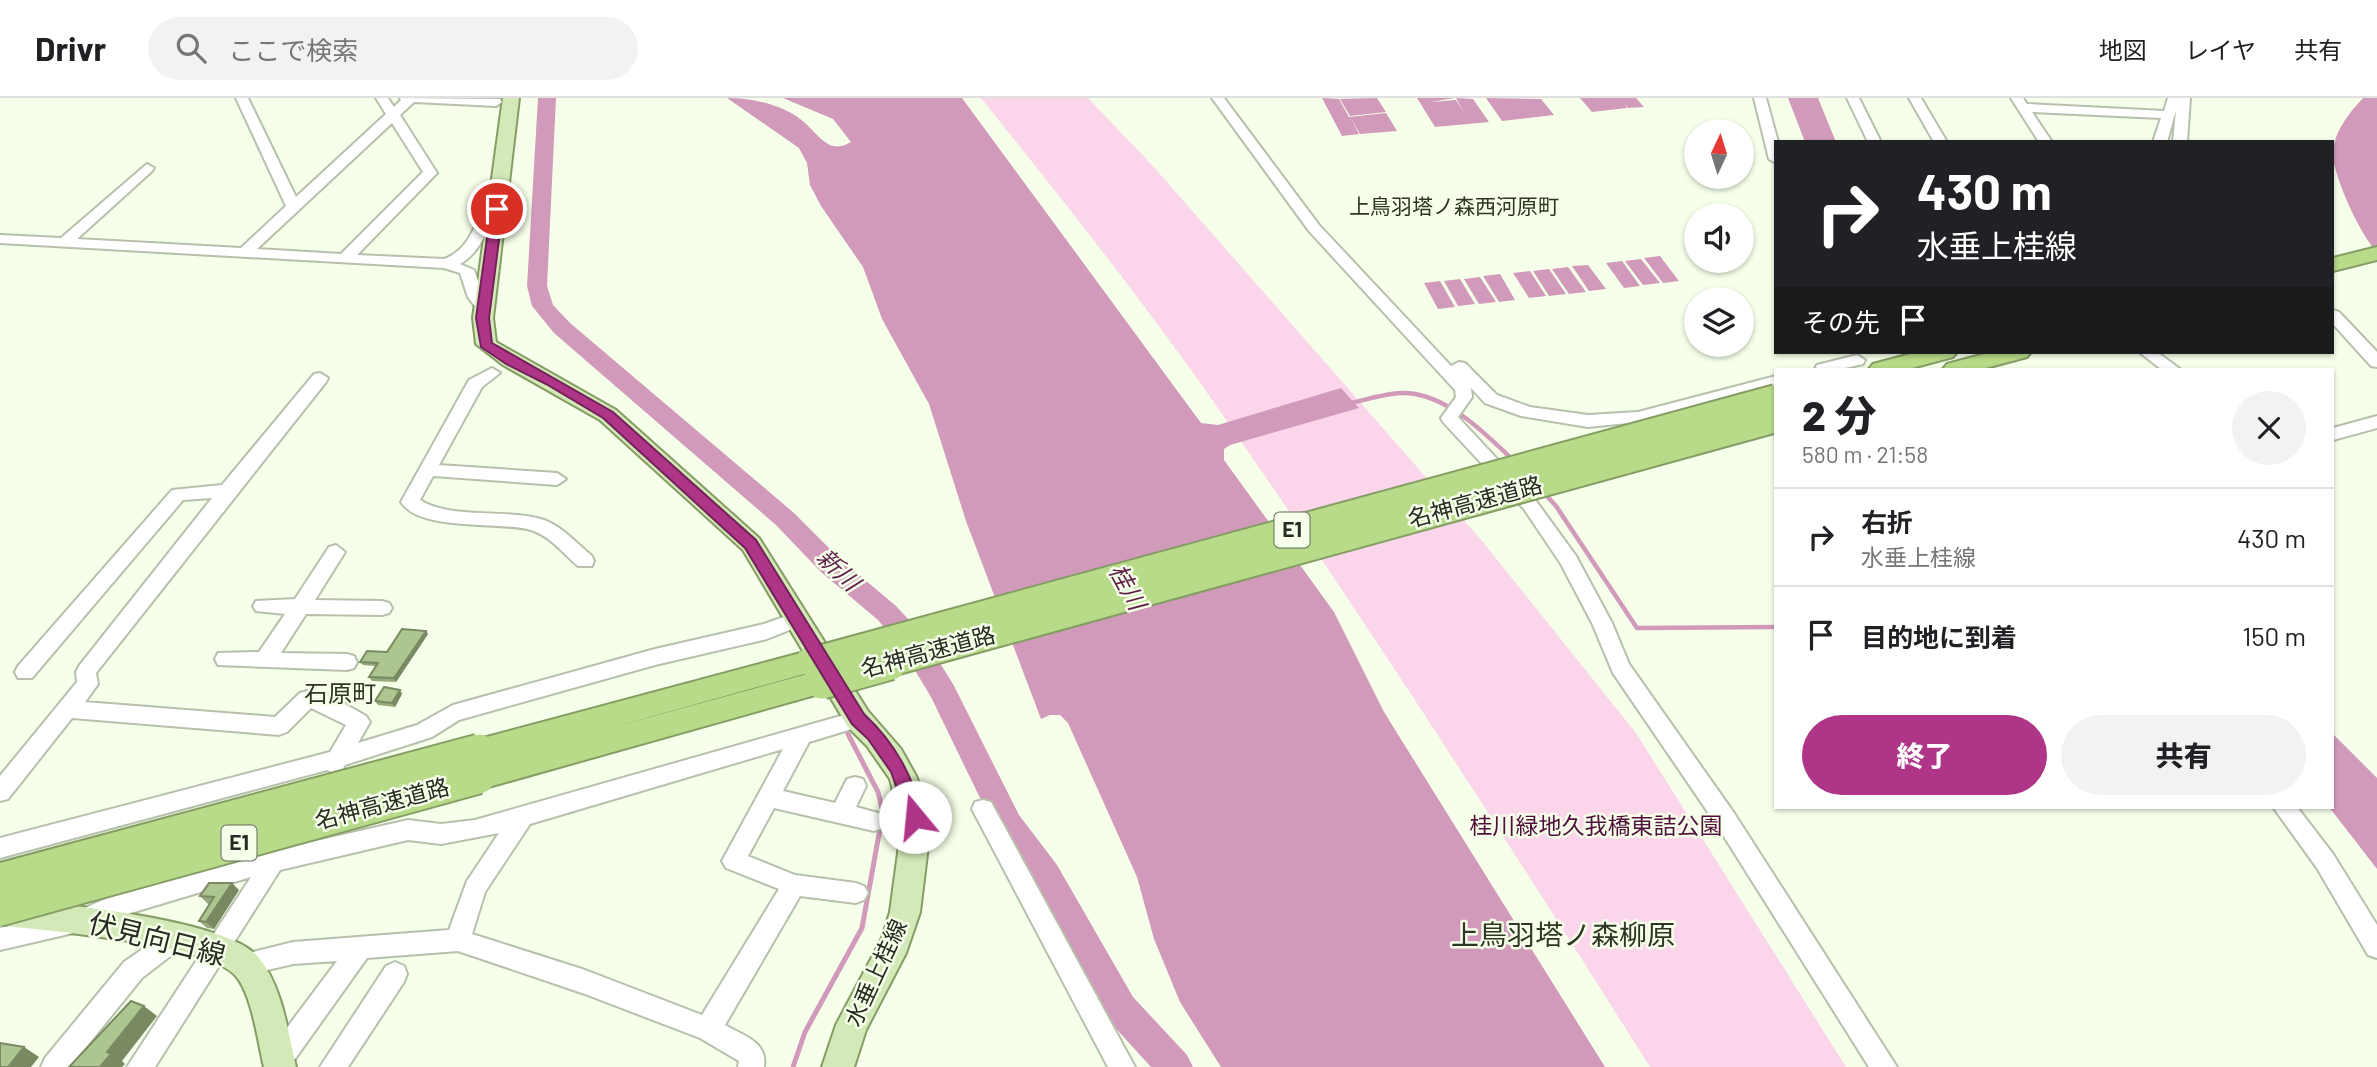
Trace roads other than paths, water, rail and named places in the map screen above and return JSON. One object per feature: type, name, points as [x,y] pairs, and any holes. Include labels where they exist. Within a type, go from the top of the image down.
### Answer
[{"type":"highway","points":[[2334,246],[2377,234]]},
{"type":"highway","points":[[2334,265],[2377,253]]},
{"type":"highway","points":[[1885,368],[1937,354]]},
{"type":"highway","points":[[1959,368],[2011,354]]},
{"type":"highway","name":"名神高速道路","points":[[815,672],[1774,399]]},
{"type":"highway","name":"名神高速道路","points":[[0,910],[479,764],[815,672],[1774,420]]},
{"type":"highway","name":"名神高速道路","points":[[0,880],[479,764]]},
{"type":"main road","name":"水垂上桂線","points":[[503,103],[500,186],[485,310],[486,344],[510,361],[551,381],[608,415],[751,544],[768,569],[795,620],[858,719],[874,734],[899,769],[912,800],[917,836],[903,921],[893,948],[857,1012],[838,1067]]},
{"type":"main road","name":"伏見向日線","points":[[0,910],[82,919],[173,939],[233,956],[256,985],[279,1061]]},
{"type":"street","points":[[242,98],[293,206]]},
{"type":"street","points":[[344,259],[430,173],[382,98]]},
{"type":"street","points":[[406,98],[503,103]]},
{"type":"street","points":[[245,252],[411,98]]},
{"type":"street","points":[[1218,98],[1491,399],[1527,412],[1562,419],[1613,421],[1774,383]]},
{"type":"street","points":[[1232,98],[1248,131],[1314,228],[1463,389],[1464,397],[1449,418],[1482,450],[1530,505],[1569,561],[1602,623],[1620,667],[1726,820],[1884,1067]]},
{"type":"street","points":[[1760,98],[1774,151]]},
{"type":"street","points":[[1853,98],[1874,140]]},
{"type":"street","points":[[1915,98],[1940,140]]},
{"type":"street","points":[[1923,112],[1936,108],[1930,98]]},
{"type":"street","points":[[2161,140],[2174,98]]},
{"type":"street","points":[[2180,140],[2184,98]]},
{"type":"street","points":[[2020,103],[2169,115]]},
{"type":"street","points":[[2020,103],[2045,140]]},
{"type":"street","points":[[65,242],[147,168]]},
{"type":"street","points":[[444,264],[459,260],[472,250],[491,198],[500,186]]},
{"type":"street","points":[[0,239],[444,264],[467,270],[476,297],[485,310]]},
{"type":"street","points":[[2334,316],[2377,362]]},
{"type":"street","points":[[2150,354],[2170,368]]},
{"type":"street","points":[[1827,368],[1857,360]]},
{"type":"street","points":[[492,373],[475,384],[410,502],[414,506],[445,516],[524,521],[541,526],[585,561]]},
{"type":"street","points":[[0,792],[88,684],[86,672],[183,551],[226,491],[320,378]]},
{"type":"street","points":[[2334,421],[2377,412]]},
{"type":"street","points":[[2334,434],[2377,422]]},
{"type":"street","points":[[429,470],[557,479]]},
{"type":"street","points":[[25,672],[44,639],[178,495],[226,491]]},
{"type":"street","points":[[265,660],[336,552]]},
{"type":"street","points":[[263,606],[382,608]]},
{"type":"street","points":[[0,848],[336,760],[424,731],[453,713],[766,631],[795,620]]},
{"type":"street","points":[[225,659],[347,662]]},
{"type":"street","points":[[68,709],[279,726],[307,699],[321,701],[359,722],[274,861],[233,956],[140,1067]]},
{"type":"street","points":[[0,939],[82,919],[110,908],[274,861],[408,830],[441,834],[475,830],[858,719]]},
{"type":"street","points":[[801,737],[734,861],[794,885],[856,893]]},
{"type":"street","points":[[841,814],[855,786]]},
{"type":"street","points":[[770,798],[874,821]]},
{"type":"street","points":[[983,809],[1122,1067]]},
{"type":"street","points":[[2286,809],[2325,861],[2377,947]]},
{"type":"street","points":[[457,940],[475,888],[522,817]]},
{"type":"street","points":[[708,1029],[794,885]]},
{"type":"street","points":[[54,1067],[133,970],[173,939]]},
{"type":"street","points":[[233,956],[457,940],[585,982],[708,1029],[752,1055],[751,1067]]},
{"type":"street","points":[[279,1061],[362,946]]},
{"type":"street","points":[[333,1067],[395,974]]},
{"type":"water","name":"桂川","points":[[727,98],[747,99],[778,107],[805,123],[826,143],[838,146],[851,142],[833,119],[783,98],[962,98],[1201,423],[1218,425],[1341,388],[1359,408],[1230,445],[1224,449],[1224,460],[1334,612],[1384,712],[1605,1067],[1221,1067],[1180,1002],[1154,939],[1137,877],[1068,723],[1060,715],[1041,719],[966,521],[929,404],[882,319],[863,267],[821,206],[810,185],[807,163],[799,148]]},
{"type":"water","points":[[1322,98],[1339,99],[1349,117],[1386,113],[1397,131],[1360,134],[1351,118],[1359,134],[1342,136]]},
{"type":"water","points":[[1377,98],[1386,112],[1350,116],[1340,99]]},
{"type":"water","points":[[1417,98],[1454,98],[1431,102],[1456,100],[1464,112],[1456,98],[1473,99],[1489,122],[1435,127]]},
{"type":"water","points":[[1486,98],[1541,99],[1554,115],[1502,121]]},
{"type":"water","points":[[1580,98],[1636,98],[1644,107],[1628,108],[1625,104],[1627,108],[1592,112]]},
{"type":"water","points":[[1788,98],[1818,98],[1835,140],[1804,140]]},
{"type":"water","points":[[2363,98],[2377,98],[2377,252],[2348,203],[2334,163],[2335,142],[2349,115]]},
{"type":"water","points":[[1660,256],[1679,281],[1663,283],[1644,258]]},
{"type":"water","points":[[1641,259],[1660,283],[1643,285],[1625,261]]},
{"type":"water","points":[[1622,261],[1640,286],[1624,288],[1606,263]]},
{"type":"water","points":[[1588,265],[1606,289],[1589,291],[1572,266]]},
{"type":"water","points":[[1568,267],[1586,292],[1569,294],[1552,269]]},
{"type":"water","points":[[1549,269],[1566,294],[1549,296],[1533,271]]},
{"type":"water","points":[[1530,271],[1546,296],[1529,298],[1513,273]]},
{"type":"water","points":[[1500,274],[1515,300],[1499,302],[1483,276]]},
{"type":"water","points":[[1480,277],[1496,302],[1479,304],[1464,279]]},
{"type":"water","points":[[1460,279],[1475,304],[1458,306],[1444,281]]},
{"type":"water","points":[[1440,281],[1455,307],[1438,309],[1424,283]]},
{"type":"water","points":[[2334,735],[2377,778],[2377,869],[2331,809],[2334,809]]},
{"type":"waterway","name":"新川","points":[[547,98],[537,286],[543,306],[562,328],[785,519],[830,565],[887,613],[911,640],[943,692],[1008,824],[1046,875],[1121,1009],[1175,1067]]},
{"type":"waterway","points":[[1350,403],[1399,393],[1429,398],[1469,420],[1514,461]]},
{"type":"waterway","points":[[1544,493],[1556,506],[1637,628],[1774,627]]},
{"type":"waterway","points":[[793,1067],[805,1032],[862,928],[883,812],[878,792],[848,734]]},
{"type":"district","name":"上鳥羽塔ノ森西河原町","points":[[1454,207]]},
{"type":"district","name":"石原町","points":[[340,694]]},
{"type":"district","name":"上鳥羽塔ノ森柳原","points":[[1563,935]]},
{"type":"park label","name":"桂川緑地久我橋東詰公園","points":[[1596,826]]}]
